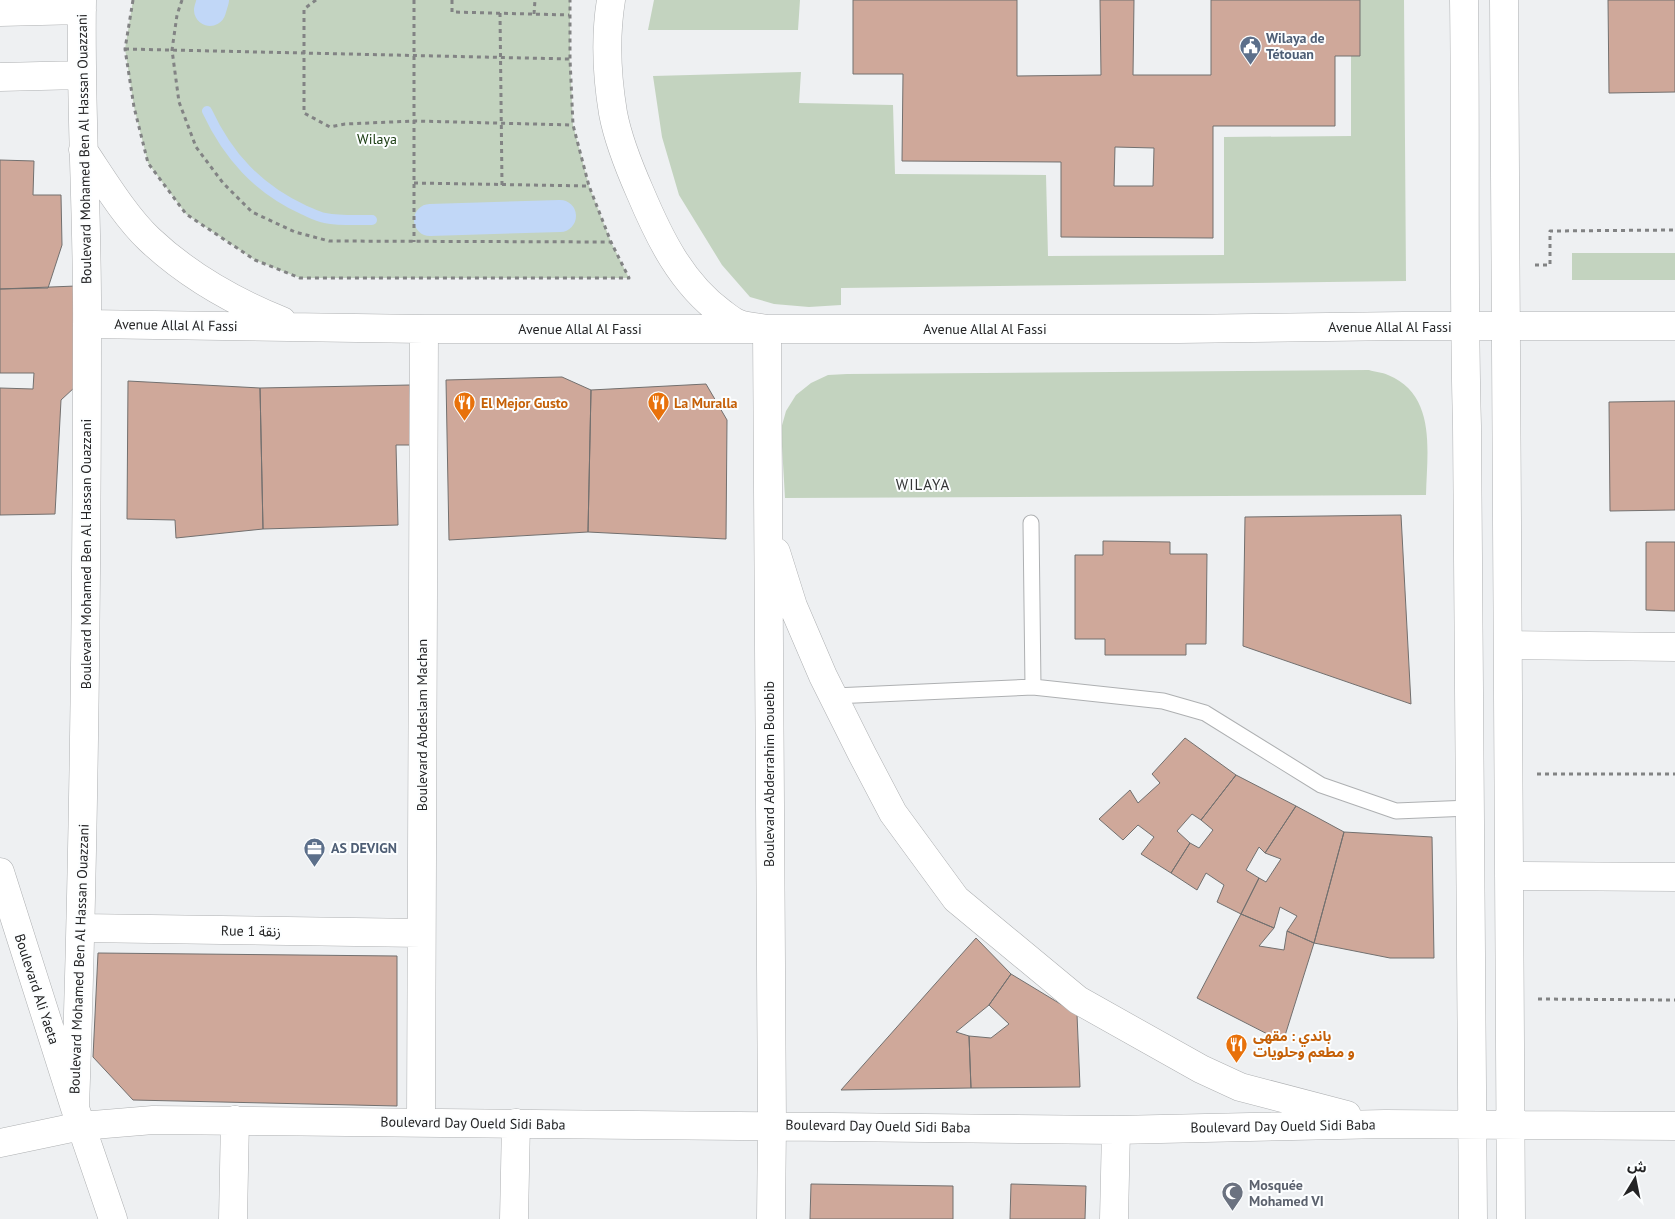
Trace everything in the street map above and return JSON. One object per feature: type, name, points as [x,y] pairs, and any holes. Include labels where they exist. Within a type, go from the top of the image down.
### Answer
[{"type":"street","points":[[611,0],[608,56],[613,116],[629,167],[652,220],[670,256],[694,288],[716,309],[736,323],[767,329]]},
{"type":"street","points":[[1464,0],[1466,96],[1464,327],[1467,436],[1473,1219]]},
{"type":"street","points":[[1504,0],[1508,774],[1512,1124],[1511,1219]]},
{"type":"street","points":[[0,12],[82,5]]},
{"type":"street","name":"Boulevard Mohamed Ben Al Hassan Ouazzani","points":[[78,1117],[86,680],[88,324],[81,75],[82,5]]},
{"type":"street","points":[[0,77],[81,75]]},
{"type":"street","name":"Avenue Allal Al Fassi","points":[[83,150],[121,205],[148,239],[193,274],[236,300],[257,311],[295,326]]},
{"type":"street","name":"Avenue Allal Al Fassi","points":[[88,324],[424,329],[1179,329],[1404,326],[1675,326]]},
{"type":"street","name":"Boulevard Abdeslam Machan","points":[[421,1122],[424,329]]},
{"type":"street","name":"Boulevard Abderrahim Bouebib","points":[[767,329],[771,1219]]},
{"type":"street","points":[[768,531],[782,567],[793,606],[834,696],[893,813],[956,899],[1078,1000],[1201,1069],[1240,1087],[1385,1124]]},
{"type":"street","points":[[1508,645],[1675,647]]},
{"type":"street","name":"Boulevard Ali Yaeta","points":[[0,872],[78,1117],[113,1219]]},
{"type":"street","points":[[1509,876],[1675,877]]},
{"type":"street","name":"Rue 1 زنقة","points":[[81,928],[421,934]]},
{"type":"street","name":"Boulevard Day Oueld Sidi Baba","points":[[0,1143],[78,1117],[153,1120],[1116,1130],[1385,1124],[1675,1126]]},
{"type":"street","points":[[233,1219],[235,1120]]},
{"type":"street","points":[[514,1219],[516,1123]]},
{"type":"street","points":[[1114,1219],[1116,1130]]},
{"type":"lane","points":[[1031,523],[1033,687]]},
{"type":"lane","points":[[834,696],[1033,687],[1163,701],[1205,714],[1321,785],[1396,811],[1470,808]]},
{"type":"path","points":[[132,0],[125,49],[134,108],[148,163],[186,214],[255,260],[300,278],[628,278],[611,242],[589,186],[573,125],[570,0]]},
{"type":"path","points":[[182,0],[177,16],[172,50],[179,102],[196,147],[223,183],[252,212],[295,232],[329,241],[611,242]]},
{"type":"path","points":[[316,0],[304,9],[304,113],[330,127],[345,124],[414,121],[573,125]]},
{"type":"path","points":[[414,0],[414,242]]},
{"type":"path","points":[[452,0],[452,12],[569,14]]},
{"type":"path","points":[[534,14],[535,0]]},
{"type":"path","points":[[500,13],[502,186]]},
{"type":"path","points":[[125,49],[570,59]]},
{"type":"path","points":[[414,183],[589,186]]},
{"type":"path","points":[[1505,266],[1550,265],[1550,230],[1675,230]]},
{"type":"path","points":[[1508,774],[1675,774]]},
{"type":"path","points":[[1510,999],[1675,1000]]},
{"type":"green space","name":"Wilaya","points":[[133,0],[570,0],[573,125],[589,186],[611,242],[629,278],[300,278],[255,260],[186,214],[148,163],[134,107],[125,49]]},
{"type":"green space","points":[[654,0],[800,0],[798,30],[648,30]]},
{"type":"green space","points":[[1351,0],[1404,0],[1406,281],[841,288],[841,305],[809,307],[774,304],[750,297],[722,265],[679,195],[662,137],[653,76],[801,72],[799,103],[893,105],[895,174],[1046,175],[1048,256],[1224,255],[1224,137],[1351,136]]},
{"type":"green space","points":[[1572,253],[1675,253],[1675,280],[1572,280]]},
{"type":"green space","points":[[1369,370],[1386,374],[1404,384],[1415,396],[1422,410],[1426,426],[1427,443],[1426,495],[785,498],[781,429],[786,411],[796,395],[811,383],[828,375]]},
{"type":"building","points":[[853,0],[1017,0],[1017,76],[1101,75],[1100,0],[1134,0],[1133,75],[1211,75],[1211,0],[1360,0],[1360,56],[1335,56],[1335,126],[1213,126],[1213,238],[1061,237],[1061,162],[902,161],[903,74],[853,74]],"holes":[[[1115,147],[1154,148],[1153,186],[1114,186]]]},
{"type":"building","points":[[1608,0],[1675,0],[1675,92],[1609,93]]},
{"type":"building","points":[[0,160],[34,161],[33,195],[61,195],[62,245],[48,288],[0,289]]},
{"type":"building","points":[[76,286],[75,387],[61,400],[55,514],[0,515],[0,388],[33,389],[34,373],[0,373],[0,289]]},
{"type":"building","points":[[562,377],[591,390],[588,532],[449,540],[446,380]]},
{"type":"building","points":[[128,381],[260,388],[263,529],[176,538],[175,520],[127,519]]},
{"type":"building","points":[[706,384],[727,420],[726,539],[588,532],[591,390]]},
{"type":"building","points":[[410,385],[412,445],[396,445],[398,525],[263,529],[260,388]]},
{"type":"building","points":[[1675,401],[1675,510],[1610,511],[1609,402]]},
{"type":"building","points":[[1401,515],[1411,704],[1243,646],[1245,517]]},
{"type":"building","points":[[1103,541],[1170,542],[1170,554],[1207,554],[1206,644],[1186,644],[1186,655],[1105,655],[1105,639],[1075,639],[1075,555],[1103,555]]},
{"type":"building","points":[[1646,542],[1675,542],[1675,611],[1646,610]]},
{"type":"building","points":[[1185,738],[1236,775],[1201,820],[1192,814],[1177,831],[1190,843],[1171,873],[1141,854],[1154,837],[1138,825],[1123,840],[1099,819],[1130,790],[1138,803],[1160,783],[1152,774]]},
{"type":"building","points":[[1236,775],[1296,806],[1265,853],[1259,847],[1246,870],[1259,878],[1241,914],[1217,902],[1224,885],[1206,873],[1197,890],[1171,873],[1190,843],[1199,848],[1213,830],[1201,820]]},
{"type":"building","points":[[1296,806],[1344,832],[1314,943],[1287,931],[1297,916],[1280,907],[1274,928],[1241,914],[1259,878],[1266,882],[1281,859],[1265,853]]},
{"type":"building","points":[[1344,832],[1432,837],[1434,958],[1390,958],[1314,943]]},
{"type":"building","points":[[1241,914],[1274,928],[1259,946],[1284,950],[1287,931],[1314,943],[1283,1042],[1197,998]]},
{"type":"building","points":[[976,938],[1011,974],[989,1005],[956,1032],[969,1036],[971,1088],[841,1090]]},
{"type":"building","points":[[98,953],[397,956],[397,1106],[133,1100],[93,1057]]},
{"type":"building","points":[[1011,974],[1077,1014],[1080,1087],[971,1088],[969,1036],[991,1038],[1009,1024],[989,1005]]},
{"type":"building","points":[[811,1184],[953,1186],[953,1219],[810,1219]]},
{"type":"building","points":[[1011,1184],[1086,1186],[1085,1219],[1010,1219]]},
{"type":"waterway","points":[[210,10],[213,0]]},
{"type":"waterway","points":[[207,111],[215,127],[246,170],[287,202],[317,216],[331,219],[372,220]]},
{"type":"waterway","points":[[430,220],[560,216]]},
{"type":"place","name":"Wilaya de Tétouan","points":[[1250,65]]},
{"type":"place","name":"El Mejor Gusto","points":[[465,422]]},
{"type":"place","name":"La Muralla","points":[[658,422]]},
{"type":"place","name":"AS DEVIGN","points":[[315,867]]},
{"type":"place","name":"باندي : مقهى و مطعم وحلويات","points":[[1237,1063]]},
{"type":"place","name":"Mosquée Mohamed VI","points":[[1233,1212]]},
{"type":"district","name":"WILAYA","points":[[923,484]]}]
